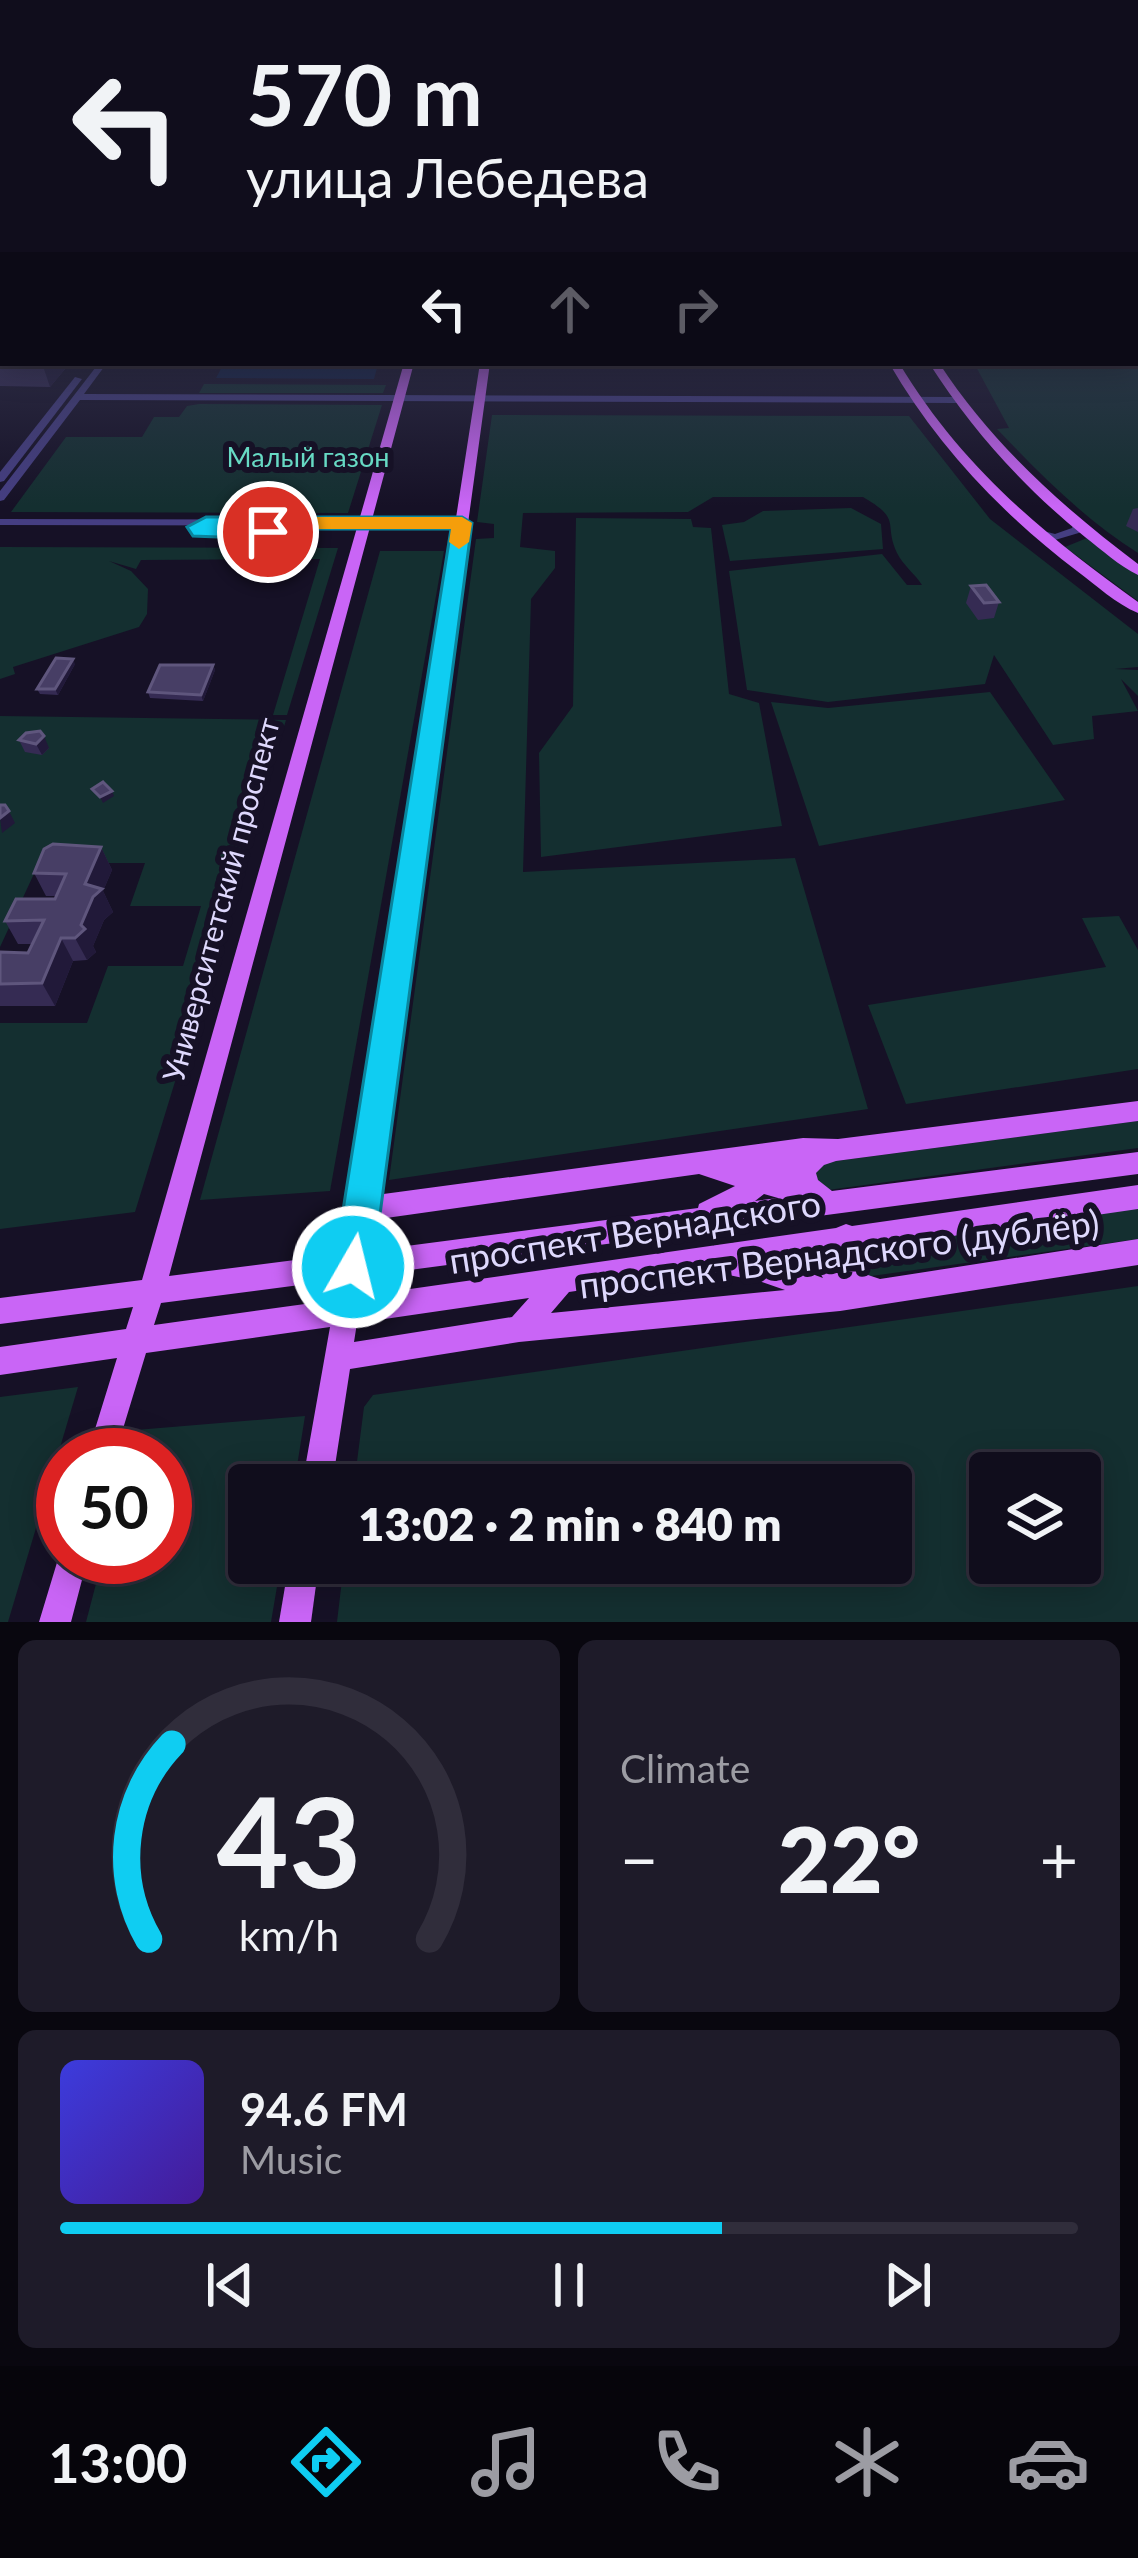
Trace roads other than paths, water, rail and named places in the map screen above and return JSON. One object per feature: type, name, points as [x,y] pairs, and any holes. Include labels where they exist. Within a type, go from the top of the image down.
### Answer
[{"type":"main road","name":"Университетский проспект","points":[[109,1428],[408,366]]},
{"type":"main road","points":[[319,1464],[362,1209],[485,366]]},
{"type":"main road","points":[[896,366],[914,401],[963,463],[1055,549],[1138,609]]},
{"type":"main road","points":[[936,366],[956,400],[1011,466],[1138,571]]},
{"type":"main road","points":[[362,1209],[803,1149],[838,1150],[1138,1112]]},
{"type":"main road","points":[[681,1224],[733,1202],[803,1149]]},
{"type":"main road","points":[[838,1150],[809,1161],[803,1178],[819,1194],[843,1202]]},
{"type":"main road","name":"проспект Вернадского","points":[[0,1311],[1138,1163]]},
{"type":"main road","points":[[698,1164],[843,1202]]},
{"type":"main road","name":"проспект Вернадского","points":[[0,1360],[1138,1197]]},
{"type":"main road","points":[[847,1236],[830,1254],[834,1273],[857,1285],[882,1289]]},
{"type":"main road","name":"проспект Вернадского (дублёр)","points":[[336,1358],[519,1329],[840,1298],[1138,1252]]},
{"type":"main road","points":[[696,1260],[762,1269],[840,1298]]},
{"type":"main road","points":[[519,1329],[563,1279]]},
{"type":"main road","points":[[55,1622],[66,1584]]},
{"type":"main road","points":[[295,1622],[301,1584]]},
{"type":"street","points":[[0,479],[90,366]]},
{"type":"street","points":[[0,498],[101,366]]},
{"type":"street","points":[[77,397],[956,400]]},
{"type":"street","points":[[0,522],[461,529]]},
{"type":"street","points":[[1033,530],[1055,537],[1074,533],[1078,525]]},
{"type":"street","points":[[0,531],[203,527]]},
{"type":"street","points":[[1055,549],[1062,542],[1082,538],[1100,542]]},
{"type":"water","points":[[222,367],[377,368],[374,379],[216,378]]},
{"type":"park label","name":"Малый газон","points":[[308,458]]}]
